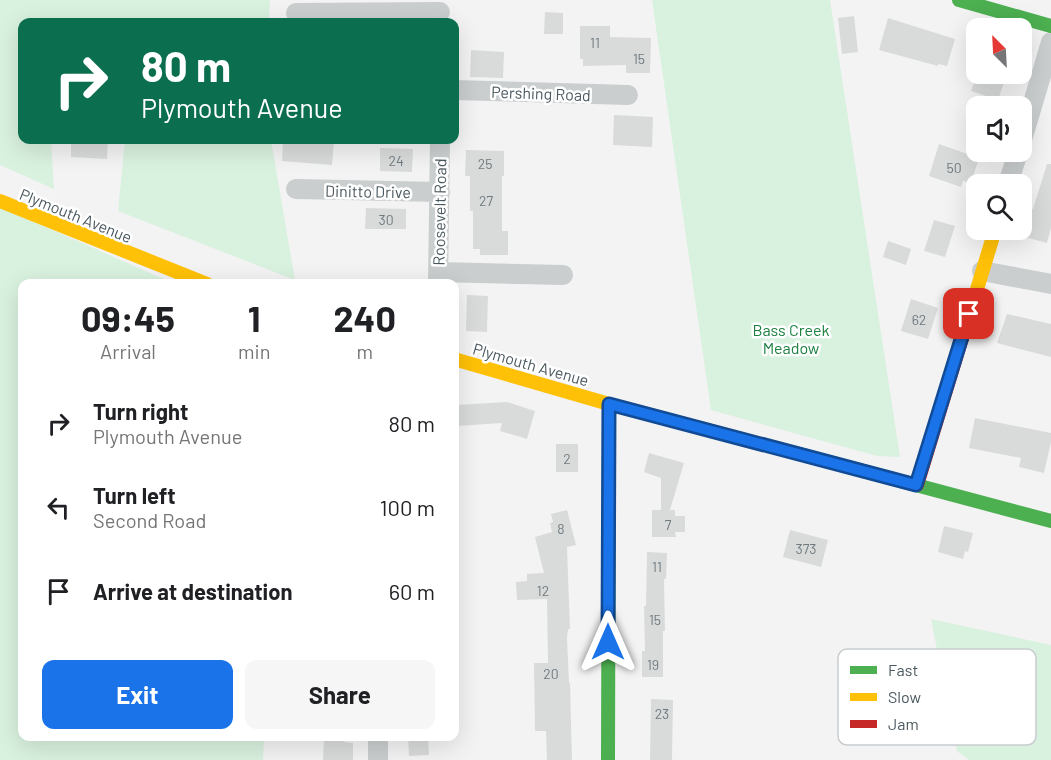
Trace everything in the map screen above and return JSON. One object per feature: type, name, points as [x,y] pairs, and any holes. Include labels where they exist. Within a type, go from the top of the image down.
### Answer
[{"type":"street","points":[[959,0],[1051,26]]},
{"type":"street","points":[[296,13],[440,12]]},
{"type":"street","points":[[1032,106],[1051,42]]},
{"type":"street","name":"Pershing Road","points":[[459,90],[628,95]]},
{"type":"street","name":"Roosevelt Road","points":[[438,278],[440,144]]},
{"type":"street","name":"Dinitto Drive","points":[[296,189],[440,192]]},
{"type":"street","name":"Plymouth Avenue","points":[[0,201],[192,279]]},
{"type":"street","points":[[916,485],[991,240]]},
{"type":"street","points":[[982,271],[1051,284]]},
{"type":"street","points":[[438,278],[563,275]]},
{"type":"street","name":"Plymouth Avenue","points":[[459,360],[609,404],[1051,521]]},
{"type":"street","points":[[608,760],[609,404]]},
{"type":"street","points":[[378,741],[378,760]]},
{"type":"green space","points":[[0,0],[270,0],[269,18],[18,18],[18,144],[51,144],[54,189],[0,165]]},
{"type":"green space","name":"Bass Creek Meadow","points":[[652,0],[830,0],[900,457],[877,456],[711,410]]},
{"type":"green space","points":[[125,144],[272,144],[295,279],[292,279],[118,211]]},
{"type":"green space","points":[[0,207],[164,279],[18,279],[18,741],[264,741],[263,760],[0,760]]},
{"type":"green space","points":[[931,619],[1051,645],[1051,760],[969,760],[957,751],[956,745],[1036,745],[1036,649],[937,649]]},
{"type":"building","points":[[545,12],[563,13],[563,34],[544,34]]},
{"type":"building","points":[[854,16],[858,52],[842,54],[838,18]]},
{"type":"building","points":[[888,18],[955,39],[947,66],[938,64],[938,66],[879,50]]},
{"type":"building","points":[[580,26],[610,26],[610,37],[651,38],[650,73],[626,73],[626,65],[583,66],[583,59],[580,59]]},
{"type":"building","points":[[471,50],[504,52],[503,78],[470,77]]},
{"type":"building","points":[[973,84],[1004,84],[999,96],[986,96],[971,91]]},
{"type":"building","points":[[614,115],[653,117],[652,147],[613,145]]},
{"type":"building","points":[[71,144],[108,144],[107,159],[71,157]]},
{"type":"building","points":[[283,144],[334,144],[332,165],[282,161]]},
{"type":"building","points":[[939,144],[966,153],[966,162],[978,162],[974,174],[966,174],[966,182],[963,181],[961,187],[929,176]]},
{"type":"building","points":[[380,148],[413,149],[412,172],[380,171]]},
{"type":"building","points":[[466,150],[504,151],[502,231],[508,231],[508,255],[480,255],[480,249],[473,249],[470,176],[465,176]]},
{"type":"building","points":[[1047,164],[1051,164],[1051,228],[1047,243],[1032,239],[1033,209]]},
{"type":"building","points":[[366,208],[406,209],[406,229],[365,229]]},
{"type":"building","points":[[934,220],[955,226],[945,257],[924,251]]},
{"type":"building","points":[[888,241],[911,249],[906,265],[883,257]]},
{"type":"building","points":[[467,295],[488,296],[487,332],[466,331]]},
{"type":"building","points":[[911,299],[938,308],[928,339],[901,331]]},
{"type":"building","points":[[1007,314],[1051,324],[1051,357],[997,343]]},
{"type":"building","points":[[507,402],[535,411],[527,439],[500,431],[502,423],[459,426],[459,405]]},
{"type":"building","points":[[975,418],[1051,433],[1044,473],[1019,467],[1021,458],[969,448]]},
{"type":"building","points":[[556,444],[578,444],[578,472],[556,472]]},
{"type":"building","points":[[649,453],[684,463],[670,510],[675,510],[675,516],[685,516],[685,532],[675,532],[676,537],[652,537],[652,510],[661,510],[661,478],[644,472]]},
{"type":"building","points":[[567,510],[576,545],[567,547],[570,629],[568,629],[567,638],[572,760],[547,760],[546,731],[535,731],[534,663],[548,663],[547,599],[517,600],[516,582],[527,581],[527,574],[544,573],[535,537],[552,532],[551,514]]},
{"type":"building","points":[[944,526],[973,533],[968,552],[965,551],[963,559],[938,552]]},
{"type":"building","points":[[790,530],[828,540],[821,567],[783,557]]},
{"type":"building","points":[[647,552],[667,553],[666,579],[664,579],[663,677],[642,677],[642,651],[645,651],[644,606],[646,606]]},
{"type":"building","points":[[651,699],[673,700],[672,760],[650,760]]},
{"type":"building","points":[[324,741],[353,743],[353,760],[323,760]]},
{"type":"building","points":[[408,741],[428,741],[429,755],[409,756]]},
{"type":"traffic: fast","points":[[959,0],[1051,26]]},
{"type":"traffic: fast","points":[[608,760],[609,404]]},
{"type":"traffic: fast","points":[[792,452],[1051,521]]},
{"type":"traffic: slow","points":[[0,201],[195,279]]},
{"type":"traffic: slow","points":[[971,309],[992,240]]},
{"type":"traffic: slow","points":[[459,360],[609,404],[792,452]]},
{"type":"traffic: jam","points":[[917,485],[971,309]]},
{"type":"route","points":[[608,642],[609,404],[916,485],[969,314]]}]
